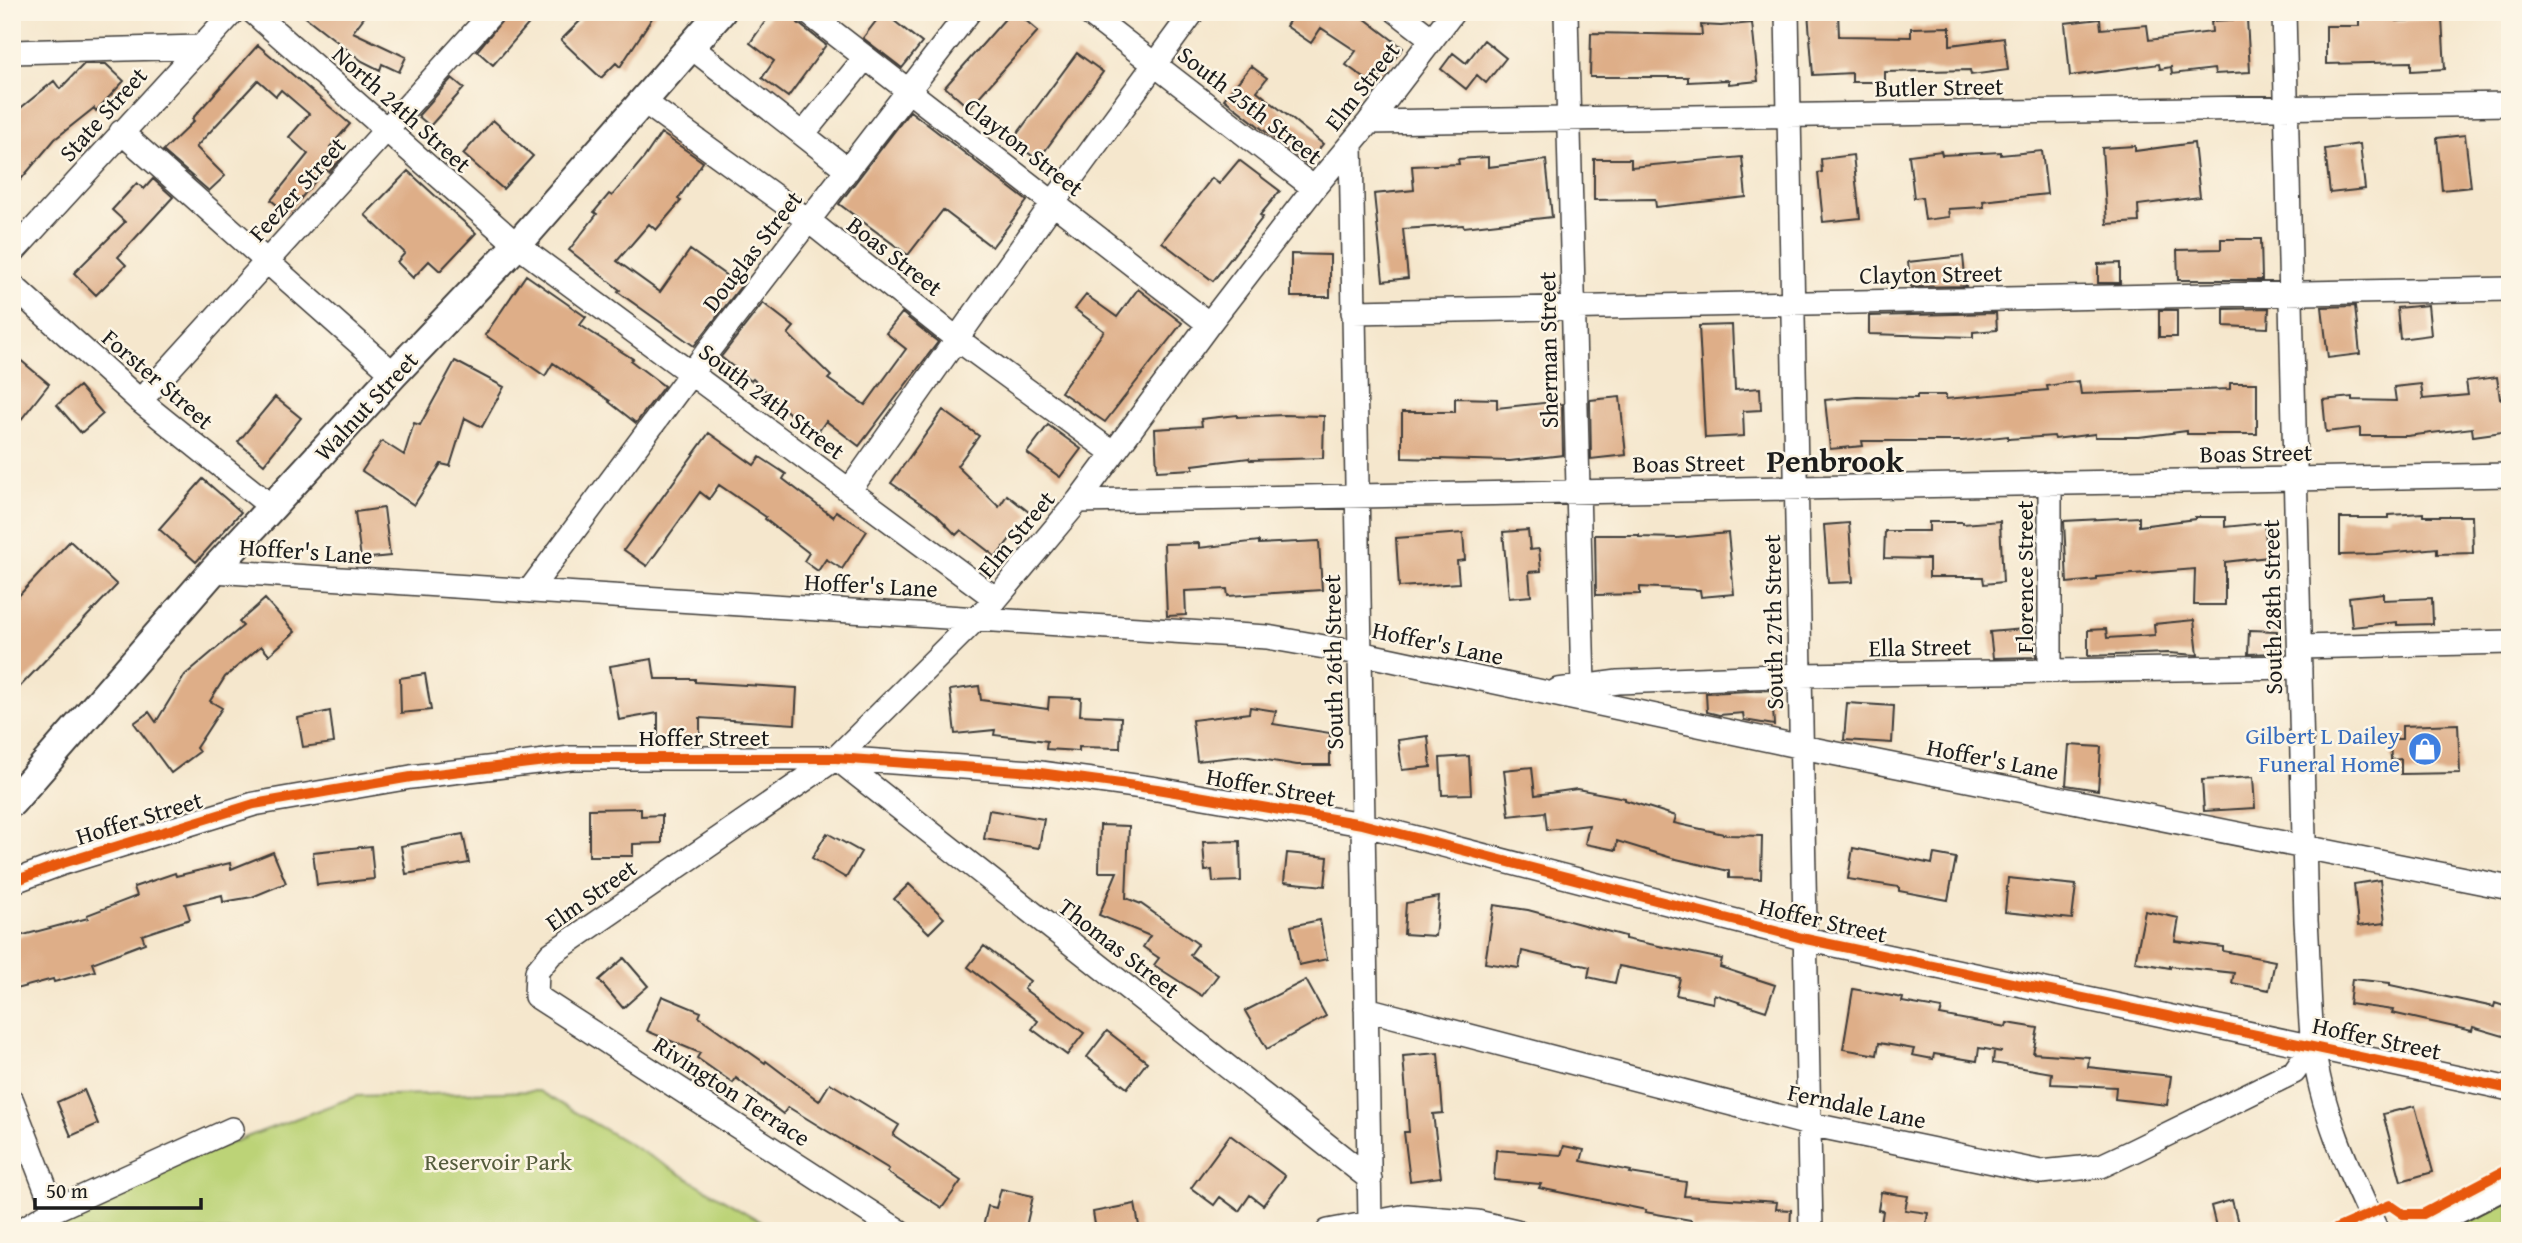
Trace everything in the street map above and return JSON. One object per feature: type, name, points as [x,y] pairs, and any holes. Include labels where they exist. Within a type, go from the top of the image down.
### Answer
[{"type":"main road","name":"Walnut Street","points":[[12,802],[213,571],[516,246],[721,12]]},
{"type":"main road","points":[[2414,1231],[2510,1182]]},
{"type":"street","name":"State Street","points":[[12,253],[22,232],[121,132],[233,12]]},
{"type":"street","name":"North 24th Street","points":[[253,12],[516,246]]},
{"type":"street","name":"Feezer Street","points":[[140,401],[493,12]]},
{"type":"street","name":"Clayton Street","points":[[807,12],[1209,324]]},
{"type":"street","name":"Douglas Street","points":[[529,591],[691,373],[969,12]]},
{"type":"street","name":"South 25th Street","points":[[1087,12],[1314,188]]},
{"type":"street","points":[[849,491],[1052,203],[1193,12]]},
{"type":"street","points":[[1397,12],[1432,39]]},
{"type":"street","name":"Elm Street","points":[[536,996],[537,971],[551,954],[835,758],[996,599],[1079,501],[1209,324],[1453,12]]},
{"type":"street","name":"Sherman Street","points":[[1566,12],[1583,687]]},
{"type":"street","name":"South 27th Street","points":[[1787,12],[1811,1231]]},
{"type":"street","name":"South 28th Street","points":[[2284,12],[2305,848],[2313,1045],[2329,1116],[2353,1181],[2376,1231]]},
{"type":"street","points":[[12,52],[200,47]]},
{"type":"street","points":[[691,47],[848,170]]},
{"type":"street","points":[[803,134],[866,58]]},
{"type":"street","name":"Boas Street","points":[[643,101],[809,221],[957,339],[1113,453]]},
{"type":"street","name":"Butler Street","points":[[1369,122],[2510,104]]},
{"type":"street","points":[[121,132],[394,374]]},
{"type":"street","name":"South 26th Street","points":[[1351,144],[1370,1221]]},
{"type":"street","name":"South 24th Street","points":[[516,246],[996,599]]},
{"type":"street","name":"Forster Street","points":[[12,285],[140,401],[273,508]]},
{"type":"street","name":"Clayton Street","points":[[1353,312],[2510,289]]},
{"type":"street","name":"Boas Street","points":[[1079,501],[2510,475]]},
{"type":"street","name":"Florence Street","points":[[2050,483],[2050,671]]},
{"type":"street","name":"Hoffer's Lane","points":[[213,571],[1267,638],[1359,653],[1802,747],[2510,888]]},
{"type":"street","name":"Ella Street","points":[[1541,692],[1618,682],[1800,675],[2050,671],[2510,642]]},
{"type":"street","name":"Hoffer Street","points":[[12,882],[63,863],[254,804],[411,777],[571,758],[835,758],[1033,772],[1157,789],[1362,824],[1806,939],[2510,1089]]},
{"type":"street","name":"Thomas Street","points":[[835,758],[1370,1179]]},
{"type":"street","name":"Rivington Terrace","points":[[536,996],[899,1231]]},
{"type":"street","name":"Ferndale Lane","points":[[1366,1009],[1810,1124],[2041,1172],[2101,1166],[2131,1152],[2294,1072],[2313,1045]]},
{"type":"street","points":[[12,1101],[54,1210]]},
{"type":"street","points":[[20,1231],[54,1210],[232,1129]]},
{"type":"street","points":[[1328,1231],[1407,1216],[1478,1222],[1516,1231]]},
{"type":"green space","name":"Reservoir Park","points":[[539,1091],[777,1231],[36,1231],[111,1188],[356,1096]]},
{"type":"green space","points":[[2501,1198],[2510,1199],[2510,1231],[2440,1231]]},
{"type":"building","points":[[299,12],[368,12],[353,32],[406,57],[399,72],[382,64],[380,70],[362,61]]},
{"type":"building","points":[[509,12],[539,12],[493,65],[477,51]]},
{"type":"building","points":[[589,12],[656,12],[620,67],[616,63],[601,78],[561,40]]},
{"type":"building","points":[[772,12],[793,12],[798,23],[826,45],[788,97],[762,78],[774,61],[750,43]]},
{"type":"building","points":[[883,12],[922,43],[902,68],[863,38]]},
{"type":"building","points":[[1011,12],[1016,12],[1038,31],[969,108],[945,87]]},
{"type":"building","points":[[1295,12],[1356,12],[1403,48],[1374,85],[1346,65],[1356,51],[1321,28],[1311,43],[1286,26]]},
{"type":"building","points":[[1808,12],[1838,12],[1839,36],[1911,37],[1911,28],[1950,27],[1950,45],[2004,38],[2008,70],[1971,75],[1970,70],[1885,72],[1885,82],[1852,82],[1852,73],[1813,75]]},
{"type":"building","points":[[2359,12],[2397,12],[2397,21],[2442,19],[2445,69],[2411,71],[2411,62],[2326,64],[2326,26],[2359,26]]},
{"type":"building","points":[[2100,19],[2101,29],[2147,25],[2149,40],[2212,32],[2211,21],[2247,19],[2250,72],[2215,74],[2214,69],[2172,74],[2171,67],[2160,69],[2159,64],[2070,76],[2065,23]]},
{"type":"building","points":[[1752,23],[1758,81],[1729,84],[1729,80],[1688,82],[1688,77],[1590,77],[1591,33],[1702,35],[1701,25]]},
{"type":"building","points":[[1484,40],[1506,58],[1486,83],[1477,75],[1466,89],[1441,69],[1453,53],[1466,63]]},
{"type":"building","points":[[258,45],[350,124],[330,147],[342,158],[329,172],[325,169],[288,214],[271,200],[308,154],[289,137],[309,114],[281,90],[276,96],[258,80],[196,147],[225,176],[209,191],[163,151],[194,121],[192,119]]},
{"type":"building","points":[[1077,53],[1103,72],[1038,160],[1012,141]]},
{"type":"building","points":[[84,64],[106,64],[124,81],[96,111],[94,108],[55,139],[12,190],[12,115],[54,81],[60,89]]},
{"type":"building","points":[[1251,66],[1267,78],[1257,91],[1323,144],[1307,164],[1224,99]]},
{"type":"building","points":[[452,78],[464,88],[430,126],[418,116]]},
{"type":"building","points":[[910,111],[1027,201],[992,247],[943,210],[908,255],[839,204]]},
{"type":"building","points":[[493,120],[533,156],[503,189],[463,154]]},
{"type":"building","points":[[661,133],[703,162],[678,199],[681,201],[656,230],[649,224],[617,261],[660,292],[690,250],[741,286],[694,346],[618,292],[620,290],[569,250],[597,214],[594,212],[609,194],[612,196]]},
{"type":"building","points":[[2465,135],[2471,187],[2442,190],[2437,138]]},
{"type":"building","points":[[2194,143],[2200,197],[2138,205],[2139,222],[2107,224],[2102,148],[2135,146],[2135,151]]},
{"type":"building","points":[[2360,144],[2365,189],[2330,193],[2325,149]]},
{"type":"building","points":[[1941,151],[1942,155],[2001,152],[2001,155],[2042,151],[2047,194],[1983,201],[1984,207],[1948,209],[1949,217],[1925,220],[1922,197],[1914,198],[1909,155]]},
{"type":"building","points":[[1853,155],[1860,218],[1823,222],[1818,173],[1822,172],[1821,159]]},
{"type":"building","points":[[1488,157],[1488,167],[1546,160],[1552,217],[1464,227],[1403,229],[1408,278],[1383,281],[1374,194],[1414,190],[1412,166],[1459,164],[1458,159]]},
{"type":"building","points":[[1742,157],[1746,197],[1656,207],[1655,199],[1594,200],[1594,159],[1631,159],[1631,167]]},
{"type":"building","points":[[1239,160],[1280,191],[1213,281],[1162,242],[1212,178],[1219,184]]},
{"type":"building","points":[[408,171],[476,233],[440,271],[429,261],[413,278],[397,262],[405,253],[365,215]]},
{"type":"building","points":[[153,179],[173,197],[118,257],[126,265],[96,295],[74,273],[125,222],[112,210],[137,183],[144,189]]},
{"type":"building","points":[[2221,239],[2261,239],[2262,280],[2178,280],[2177,250],[2221,249]]},
{"type":"building","points":[[1291,254],[1330,255],[1330,297],[1291,297]]},
{"type":"building","points":[[1963,256],[1966,286],[1911,287],[1908,262]]},
{"type":"building","points":[[2120,263],[2120,283],[2098,283],[2098,264]]},
{"type":"building","points":[[526,275],[586,317],[580,325],[633,359],[631,361],[664,386],[636,423],[610,401],[553,363],[545,376],[485,335]]},
{"type":"building","points":[[1138,289],[1182,323],[1105,422],[1061,392],[1104,331],[1075,309],[1086,295],[1117,317]]},
{"type":"building","points":[[763,303],[794,327],[788,334],[831,376],[828,379],[865,405],[906,349],[886,333],[902,313],[938,342],[859,446],[826,421],[818,432],[794,414],[792,416],[753,379],[751,381],[721,357]]},
{"type":"building","points":[[2428,305],[2431,335],[2400,339],[2397,308]]},
{"type":"building","points":[[2355,306],[2360,354],[2328,358],[2322,307]]},
{"type":"building","points":[[2269,308],[2268,328],[2224,326],[2224,309]]},
{"type":"building","points":[[2159,310],[2177,310],[2177,337],[2159,337]]},
{"type":"building","points":[[1996,313],[1997,330],[1973,332],[1973,337],[1869,334],[1869,316]]},
{"type":"building","points":[[1732,325],[1735,390],[1760,388],[1761,410],[1743,411],[1744,436],[1705,438],[1699,326]]},
{"type":"building","points":[[12,353],[49,384],[12,431]]},
{"type":"building","points":[[455,361],[504,387],[482,427],[465,418],[450,466],[441,464],[414,505],[362,471],[382,441],[404,455],[414,423],[420,425]]},
{"type":"building","points":[[2497,377],[2500,399],[2510,398],[2510,431],[2473,436],[2472,428],[2407,436],[2360,436],[2360,428],[2326,432],[2323,400],[2352,397],[2352,400],[2396,401],[2394,387],[2421,384],[2423,399],[2468,395],[2466,381]]},
{"type":"building","points":[[2079,381],[2081,394],[2230,389],[2230,383],[2257,383],[2257,434],[2187,434],[2187,431],[2139,437],[2095,437],[2095,434],[2055,439],[2054,436],[2008,439],[2008,436],[1963,441],[1862,441],[1863,446],[1830,449],[1825,400],[1857,397],[1917,398],[1917,395],[1946,395],[1946,399],[2048,390],[2047,386]]},
{"type":"building","points":[[79,386],[103,414],[81,433],[57,405]]},
{"type":"building","points":[[275,397],[301,418],[264,464],[238,442]]},
{"type":"building","points":[[1620,397],[1626,455],[1591,459],[1590,400]]},
{"type":"building","points":[[1455,398],[1497,399],[1497,408],[1552,402],[1552,405],[1562,404],[1563,455],[1510,461],[1402,458],[1402,412],[1455,412]]},
{"type":"building","points":[[943,410],[979,436],[957,466],[999,507],[1007,495],[1030,513],[996,557],[961,530],[956,535],[936,514],[891,483]]},
{"type":"building","points":[[1237,415],[1324,416],[1323,458],[1249,458],[1193,465],[1193,469],[1157,471],[1155,429],[1202,426],[1201,419]]},
{"type":"building","points":[[1048,425],[1081,449],[1060,477],[1027,453]]},
{"type":"building","points":[[709,433],[754,465],[760,457],[786,474],[783,479],[833,517],[836,511],[867,531],[842,569],[826,559],[818,571],[804,561],[809,553],[765,519],[766,517],[719,485],[709,499],[700,492],[647,566],[624,550]]},
{"type":"building","points":[[203,479],[241,512],[196,562],[159,529]]},
{"type":"building","points":[[384,508],[390,556],[361,559],[355,512]]},
{"type":"building","points":[[2423,513],[2423,516],[2472,516],[2473,553],[2437,554],[2437,548],[2340,555],[2340,518],[2389,518],[2389,515]]},
{"type":"building","points":[[2139,517],[2139,526],[2195,517],[2225,517],[2225,527],[2264,523],[2268,557],[2225,562],[2225,605],[2194,605],[2195,569],[2097,577],[2097,580],[2067,583],[2064,521]]},
{"type":"building","points":[[2000,521],[2003,582],[1984,584],[1983,577],[1929,577],[1929,559],[1884,558],[1885,531],[1929,531],[1929,522],[1963,524]]},
{"type":"building","points":[[1849,523],[1853,582],[1828,583],[1824,525]]},
{"type":"building","points":[[1528,530],[1530,550],[1539,549],[1541,571],[1529,572],[1531,596],[1509,598],[1503,532]]},
{"type":"building","points":[[1463,533],[1465,560],[1457,561],[1459,583],[1399,587],[1396,538]]},
{"type":"building","points":[[1728,533],[1734,594],[1701,597],[1700,590],[1640,587],[1640,594],[1596,595],[1595,535],[1677,538]]},
{"type":"building","points":[[70,541],[117,585],[12,695],[12,603]]},
{"type":"building","points":[[1259,541],[1259,544],[1319,541],[1322,590],[1228,596],[1227,589],[1185,591],[1186,615],[1167,616],[1164,544],[1199,543],[1199,548]]},
{"type":"building","points":[[2383,593],[2383,600],[2432,598],[2433,624],[2397,625],[2397,622],[2352,627],[2349,597]]},
{"type":"building","points":[[265,599],[295,632],[269,655],[261,646],[225,677],[210,701],[222,708],[196,748],[199,752],[171,773],[134,723],[149,712],[156,722],[185,675],[243,626],[239,622]]},
{"type":"building","points":[[2194,620],[2198,655],[2168,653],[2088,656],[2088,630],[2106,629],[2107,638],[2155,635],[2154,624]]},
{"type":"building","points":[[2035,628],[2036,657],[1993,658],[1990,632]]},
{"type":"building","points":[[2249,630],[2277,631],[2277,653],[2248,654]]},
{"type":"building","points":[[652,659],[655,679],[695,679],[695,682],[797,688],[795,724],[700,718],[700,744],[658,744],[658,713],[619,720],[610,666]]},
{"type":"building","points":[[425,674],[431,710],[401,713],[400,678]]},
{"type":"building","points":[[979,686],[981,700],[1048,709],[1049,697],[1081,698],[1080,715],[1121,717],[1120,748],[1079,747],[1079,751],[1046,749],[1047,741],[994,735],[995,730],[955,734],[950,690]]},
{"type":"building","points":[[1772,690],[1774,725],[1744,720],[1743,713],[1719,715],[1707,712],[1706,693]]},
{"type":"building","points":[[1847,703],[1894,706],[1892,743],[1844,740]]},
{"type":"building","points":[[1250,707],[1276,711],[1273,724],[1330,733],[1330,765],[1297,765],[1243,756],[1197,761],[1192,720],[1249,713]]},
{"type":"building","points":[[330,711],[334,743],[303,747],[298,718]]},
{"type":"building","name":"Gilbert L Dailey Funeral Home","points":[[2458,724],[2460,773],[2401,774],[2401,759],[2391,760],[2390,739],[2402,739],[2402,726]]},
{"type":"building","points":[[1428,736],[1431,767],[1402,770],[1398,740]]},
{"type":"building","points":[[2069,745],[2101,747],[2098,790],[2066,785]]},
{"type":"building","points":[[1469,756],[1471,794],[1442,795],[1440,758]]},
{"type":"building","points":[[1532,767],[1535,795],[1577,789],[1625,798],[1676,816],[1674,823],[1728,835],[1762,836],[1761,879],[1729,878],[1729,871],[1672,858],[1617,841],[1616,850],[1585,844],[1589,825],[1547,830],[1545,812],[1509,816],[1504,770]]},
{"type":"building","points":[[2253,777],[2255,808],[2204,811],[2202,780]]},
{"type":"building","points":[[641,808],[641,816],[662,815],[662,843],[633,844],[633,856],[589,856],[589,809]]},
{"type":"building","points":[[989,810],[1044,819],[1039,848],[984,839]]},
{"type":"building","points":[[1100,825],[1129,826],[1126,898],[1141,904],[1198,944],[1190,955],[1218,975],[1202,996],[1154,965],[1159,958],[1143,947],[1150,936],[1099,915],[1117,872],[1099,872]]},
{"type":"building","points":[[827,833],[861,852],[846,878],[812,858]]},
{"type":"building","points":[[463,834],[469,863],[406,874],[401,846]]},
{"type":"building","points":[[1240,841],[1241,881],[1213,882],[1212,870],[1205,871],[1203,842]]},
{"type":"building","points":[[371,846],[374,879],[317,885],[313,852]]},
{"type":"building","points":[[1853,848],[1932,864],[1934,854],[1956,858],[1948,900],[1899,891],[1899,887],[1848,879]]},
{"type":"building","points":[[273,852],[286,883],[252,897],[223,902],[222,895],[185,904],[190,919],[142,935],[145,943],[92,963],[95,971],[12,990],[12,938],[88,918],[87,915],[137,896],[134,887],[175,873],[176,876],[230,863],[231,869]]},
{"type":"building","points":[[1287,853],[1328,857],[1325,886],[1284,882]]},
{"type":"building","points":[[2008,878],[2076,885],[2072,919],[2005,912]]},
{"type":"building","points":[[2380,880],[2385,923],[2358,926],[2354,884]]},
{"type":"building","points":[[909,884],[944,918],[929,933],[894,899]]},
{"type":"building","points":[[1439,897],[1435,936],[1404,934],[1406,903]]},
{"type":"building","points":[[1494,905],[1528,910],[1625,936],[1625,939],[1722,959],[1720,967],[1775,985],[1766,1011],[1714,994],[1713,1003],[1676,995],[1680,978],[1619,966],[1615,983],[1588,977],[1590,967],[1522,951],[1519,968],[1485,963]]},
{"type":"building","points":[[2145,911],[2179,918],[2175,941],[2223,947],[2223,951],[2275,961],[2269,990],[2232,983],[2234,973],[2135,962]]},
{"type":"building","points":[[1320,920],[1327,959],[1299,965],[1291,926]]},
{"type":"building","points":[[984,946],[1030,981],[1024,989],[1084,1033],[1067,1055],[1032,1029],[1038,1021],[968,967]]},
{"type":"building","points":[[624,958],[648,986],[623,1008],[599,980]]},
{"type":"building","points":[[2352,979],[2390,983],[2494,1007],[2495,1003],[2510,1008],[2510,1038],[2473,1027],[2472,1031],[2392,1013],[2393,1010],[2349,1004]]},
{"type":"building","points":[[1306,980],[1326,1016],[1267,1049],[1245,1011]]},
{"type":"building","points":[[1853,989],[1903,998],[1902,1002],[1942,1009],[1940,1015],[2006,1027],[2007,1023],[2038,1028],[2033,1053],[2089,1057],[2088,1067],[2171,1076],[2167,1105],[2115,1099],[2116,1087],[2051,1084],[2052,1073],[1993,1063],[1994,1051],[2002,1052],[1979,1048],[1977,1061],[1934,1054],[1933,1059],[1912,1055],[1914,1049],[1879,1043],[1877,1055],[1843,1049]]},
{"type":"building","points":[[662,996],[701,1012],[699,1017],[765,1063],[766,1061],[819,1101],[830,1083],[899,1125],[893,1135],[961,1181],[942,1208],[887,1172],[889,1169],[788,1107],[783,1114],[736,1078],[733,1083],[697,1058],[700,1053],[647,1031]]},
{"type":"building","points":[[1107,1031],[1147,1062],[1127,1088],[1087,1057]]},
{"type":"building","points":[[1438,1053],[1443,1113],[1433,1114],[1441,1177],[1410,1181],[1404,1132],[1409,1132],[1403,1056]]},
{"type":"building","points":[[84,1090],[98,1124],[71,1136],[57,1102]]},
{"type":"building","points":[[2415,1106],[2433,1172],[2401,1181],[2383,1114]]},
{"type":"building","points":[[1230,1135],[1285,1176],[1263,1205],[1250,1195],[1239,1211],[1220,1197],[1214,1205],[1191,1188]]},
{"type":"building","points":[[1564,1146],[1584,1150],[1581,1161],[1631,1171],[1630,1173],[1686,1182],[1684,1196],[1777,1202],[1776,1209],[1791,1210],[1790,1231],[1691,1227],[1691,1220],[1539,1188],[1541,1184],[1494,1180],[1496,1150],[1561,1155]]},
{"type":"building","points":[[1001,1189],[1033,1196],[1025,1231],[982,1231],[988,1206],[996,1208]]},
{"type":"building","points":[[1881,1192],[1908,1196],[1905,1210],[1928,1213],[1925,1231],[1880,1231],[1883,1211],[1878,1210]]},
{"type":"building","points":[[2232,1200],[2240,1231],[2217,1231],[2211,1206]]},
{"type":"building","points":[[1135,1204],[1140,1231],[1096,1231],[1093,1212]]},
{"type":"cycle path","points":[[12,882],[63,863],[254,804],[411,777],[571,758],[836,758],[1033,772],[1157,789],[1362,824],[1806,939],[2510,1089]]},
{"type":"cycle path","points":[[2331,1231],[2390,1205],[2403,1214],[2423,1214],[2510,1168]]},
{"type":"place","name":"Gilbert L Dailey Funeral Home","points":[[2425,749]]},
{"type":"district","name":"Penbrook","points":[[1835,460]]}]
